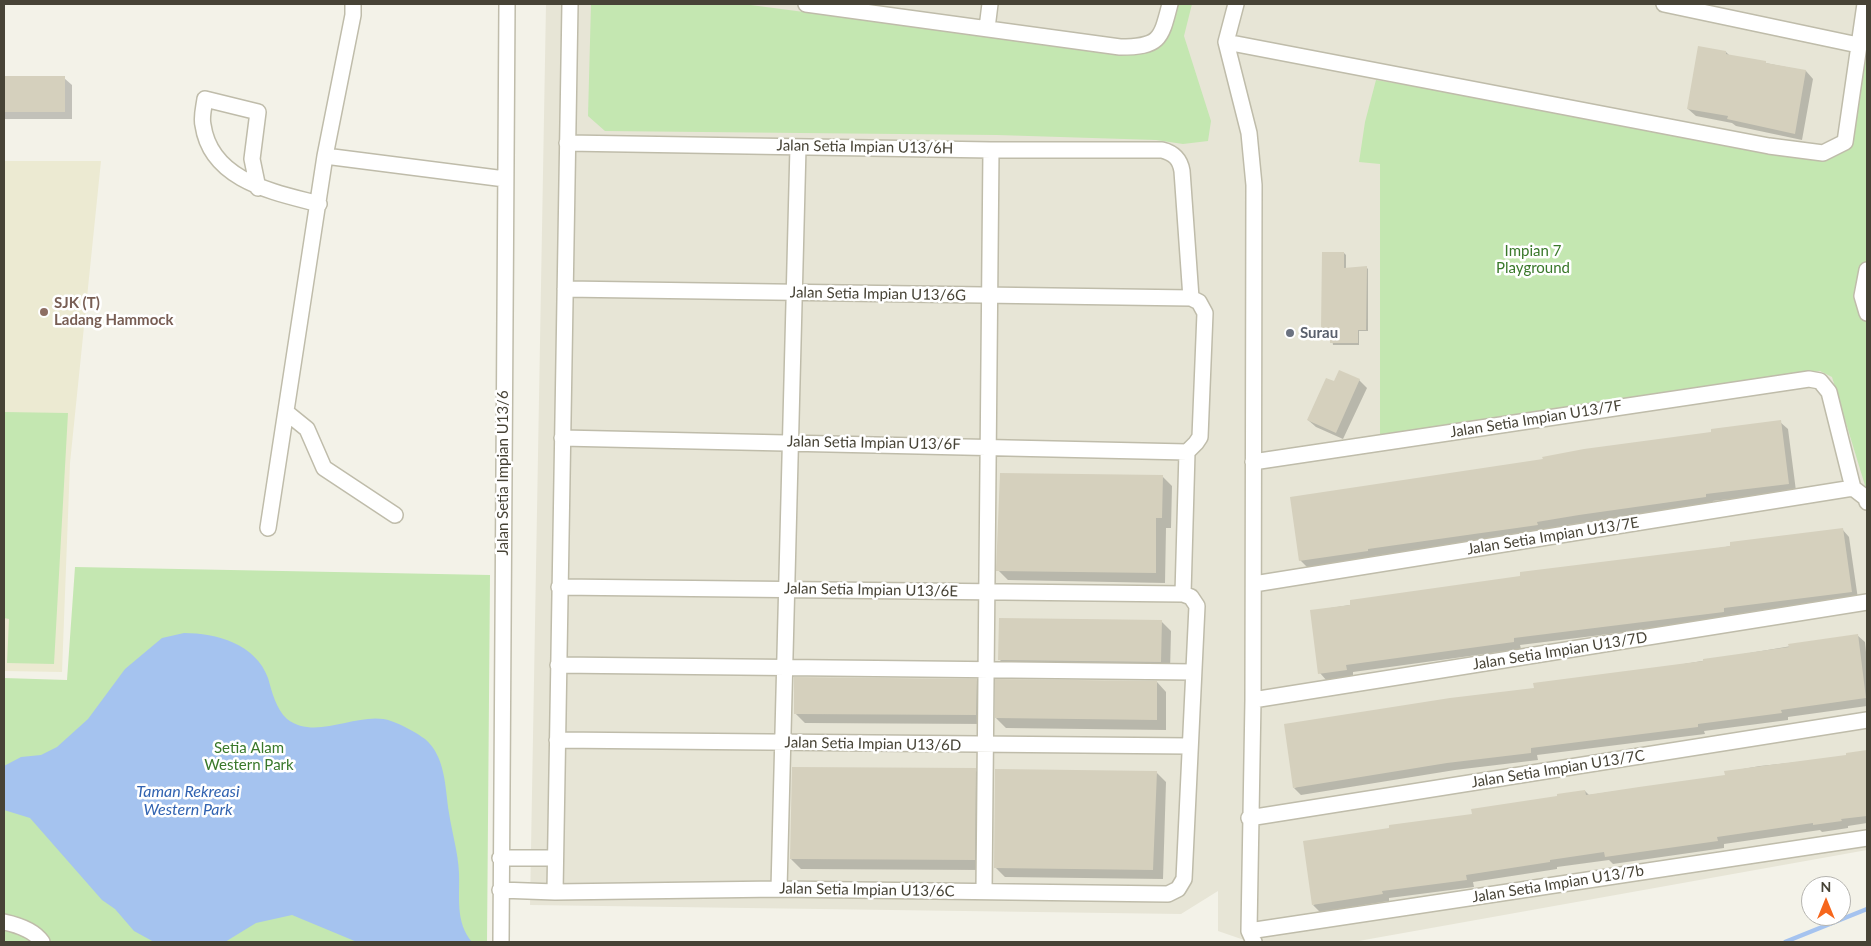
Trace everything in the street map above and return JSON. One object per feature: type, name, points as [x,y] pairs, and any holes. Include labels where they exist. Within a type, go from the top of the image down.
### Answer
[{"type":"street","points":[[268,528],[325,156],[354,15],[353,4]]},
{"type":"street","name":"Jalan Setia Impian U13/6","points":[[501,942],[500,858],[507,4]]},
{"type":"street","points":[[555,892],[570,4]]},
{"type":"street","points":[[806,4],[1132,47],[1155,41],[1162,34],[1170,4]]},
{"type":"street","points":[[987,28],[990,4]]},
{"type":"street","points":[[1236,4],[1226,42],[1249,134],[1254,185],[1252,462],[1254,584],[1248,938]]},
{"type":"street","points":[[1664,4],[1858,46]]},
{"type":"street","points":[[1226,42],[1769,146],[1823,153],[1845,142],[1865,4]]},
{"type":"street","points":[[258,188],[252,159],[258,112],[205,99],[202,125],[218,162],[258,188],[319,204]]},
{"type":"street","name":"Jalan Setia Impian U13/6H","points":[[567,143],[991,150],[1162,150],[1176,156],[1181,163],[1191,298]]},
{"type":"street","points":[[779,889],[798,146]]},
{"type":"street","points":[[984,891],[991,150]]},
{"type":"street","points":[[325,156],[505,179]]},
{"type":"street","points":[[1867,270],[1862,296],[1867,313]]},
{"type":"street","name":"Jalan Setia Impian U13/6G","points":[[564,289],[1191,298]]},
{"type":"street","points":[[1188,746],[1197,606],[1191,596],[1183,594],[1187,452],[1196,444],[1200,437],[1205,313],[1199,302],[1191,298]]},
{"type":"street","name":"Jalan Setia Impian U13/7F","points":[[1252,462],[1809,379],[1820,381],[1829,392],[1853,488]]},
{"type":"street","points":[[286,412],[306,429],[324,468],[396,515]]},
{"type":"street","name":"Jalan Setia Impian U13/6F","points":[[562,438],[988,446],[1187,452]]},
{"type":"street","points":[[1853,488],[1866,498],[1867,502]]},
{"type":"street","name":"Jalan Setia Impian U13/7E","points":[[1254,584],[1853,488]]},
{"type":"street","name":"Jalan Setia Impian U13/6E","points":[[559,587],[1183,594]]},
{"type":"street","name":"Jalan Setia Impian U13/7D","points":[[1253,700],[1867,602]]},
{"type":"street","points":[[558,665],[1193,672]]},
{"type":"street","name":"Jalan Setia Impian U13/7C","points":[[1249,818],[1867,720]]},
{"type":"street","name":"Jalan Setia Impian U13/6D","points":[[557,740],[1188,746]]},
{"type":"street","name":"Jalan Setia Impian U13/6C","points":[[500,890],[555,892],[779,889],[1168,894],[1178,889],[1184,879],[1188,746]]},
{"type":"street","name":"Jalan Setia Impian U13/7b","points":[[1248,938],[1867,838]]},
{"type":"street","points":[[500,858],[555,858]]},
{"type":"street","points":[[4,922],[31,931],[42,942]]},
{"type":"shaded area","points":[[546,4],[1867,4],[1867,850],[1353,942],[1250,942],[1218,931],[1218,891],[1181,914],[530,905]]},
{"type":"shaded area","name":"SJK (T) Ladang Hammock","points":[[4,161],[101,161],[70,463],[62,672],[4,671]]},
{"type":"green space","points":[[591,4],[743,4],[1124,54],[1153,40],[1164,4],[1192,4],[1184,36],[1211,121],[1208,141],[1183,144],[1156,140],[997,135],[605,131],[588,116]]},
{"type":"green space","name":"Impian 7 Playground","points":[[1867,4],[1867,492],[1832,377],[1820,371],[1380,435],[1380,164],[1359,162],[1365,122],[1376,80],[1823,153],[1845,142]]},
{"type":"green space","points":[[4,412],[68,413],[54,664],[7,663],[9,619],[4,618]]},
{"type":"green space","name":"Setia Alam Western Park","points":[[75,567],[490,575],[487,942],[4,942],[4,678],[67,680]]},
{"type":"water","name":"Taman Rekreasi Western Park","points":[[184,633],[221,638],[245,649],[262,666],[283,715],[299,725],[325,727],[365,719],[379,719],[404,726],[425,739],[432,746],[441,764],[445,783],[459,873],[459,909],[463,926],[472,942],[357,942],[292,915],[256,923],[225,942],[154,942],[134,931],[115,909],[102,900],[30,818],[4,810],[4,766],[21,757],[41,755],[57,747],[88,719],[125,669],[162,638]]},
{"type":"building","points":[[1698,46],[1726,51],[1726,54],[1766,61],[1766,63],[1806,70],[1795,134],[1727,119],[1728,116],[1687,109]]},
{"type":"building","points":[[4,76],[65,76],[65,112],[4,112]]},
{"type":"building","points":[[1322,252],[1344,252],[1344,268],[1367,266],[1366,330],[1358,330],[1358,343],[1330,343],[1330,329],[1321,329]]},
{"type":"building","points":[[1339,370],[1360,379],[1336,433],[1307,420],[1326,378],[1334,381]]},
{"type":"building","points":[[1781,420],[1789,484],[1706,494],[1706,497],[1537,522],[1538,525],[1368,549],[1368,551],[1299,561],[1290,497],[1543,459],[1542,457],[1584,449],[1711,432],[1711,429]]},
{"type":"building","points":[[1000,473],[1163,475],[1162,518],[1156,518],[1156,573],[996,571]]},
{"type":"building","points":[[1843,528],[1852,592],[1724,608],[1724,612],[1514,638],[1514,642],[1346,665],[1347,670],[1318,674],[1310,610],[1350,605],[1350,600],[1520,576],[1520,572],[1730,546],[1730,542]]},
{"type":"building","points":[[999,618],[1162,620],[1161,662],[998,660]]},
{"type":"building","points":[[1858,634],[1866,698],[1781,710],[1782,713],[1698,724],[1698,727],[1531,748],[1531,753],[1447,763],[1293,788],[1284,724],[1450,698],[1534,688],[1533,683],[1703,661],[1703,659],[1789,647],[1788,644]]},
{"type":"building","points":[[794,677],[977,679],[976,715],[794,714]]},
{"type":"building","points":[[995,679],[1157,681],[1157,720],[995,718]]},
{"type":"building","points":[[1867,750],[1867,816],[1717,837],[1718,841],[1605,857],[1604,852],[1550,860],[1550,862],[1466,875],[1467,880],[1382,891],[1383,894],[1312,905],[1303,841],[1389,828],[1389,825],[1472,814],[1471,809],[1557,796],[1557,794],[1585,790],[1586,795],[1725,775],[1724,771],[1846,755],[1846,753]]},
{"type":"building","points":[[792,767],[976,768],[975,860],[790,859]]},
{"type":"building","points":[[995,769],[1157,771],[1153,870],[994,868]]},
{"type":"waterway","points":[[1785,942],[1867,909]]},
{"type":"place","name":"SJK (T) Ladang Hammock","points":[[44,312]]},
{"type":"place","name":"Surau","points":[[1290,333]]}]
